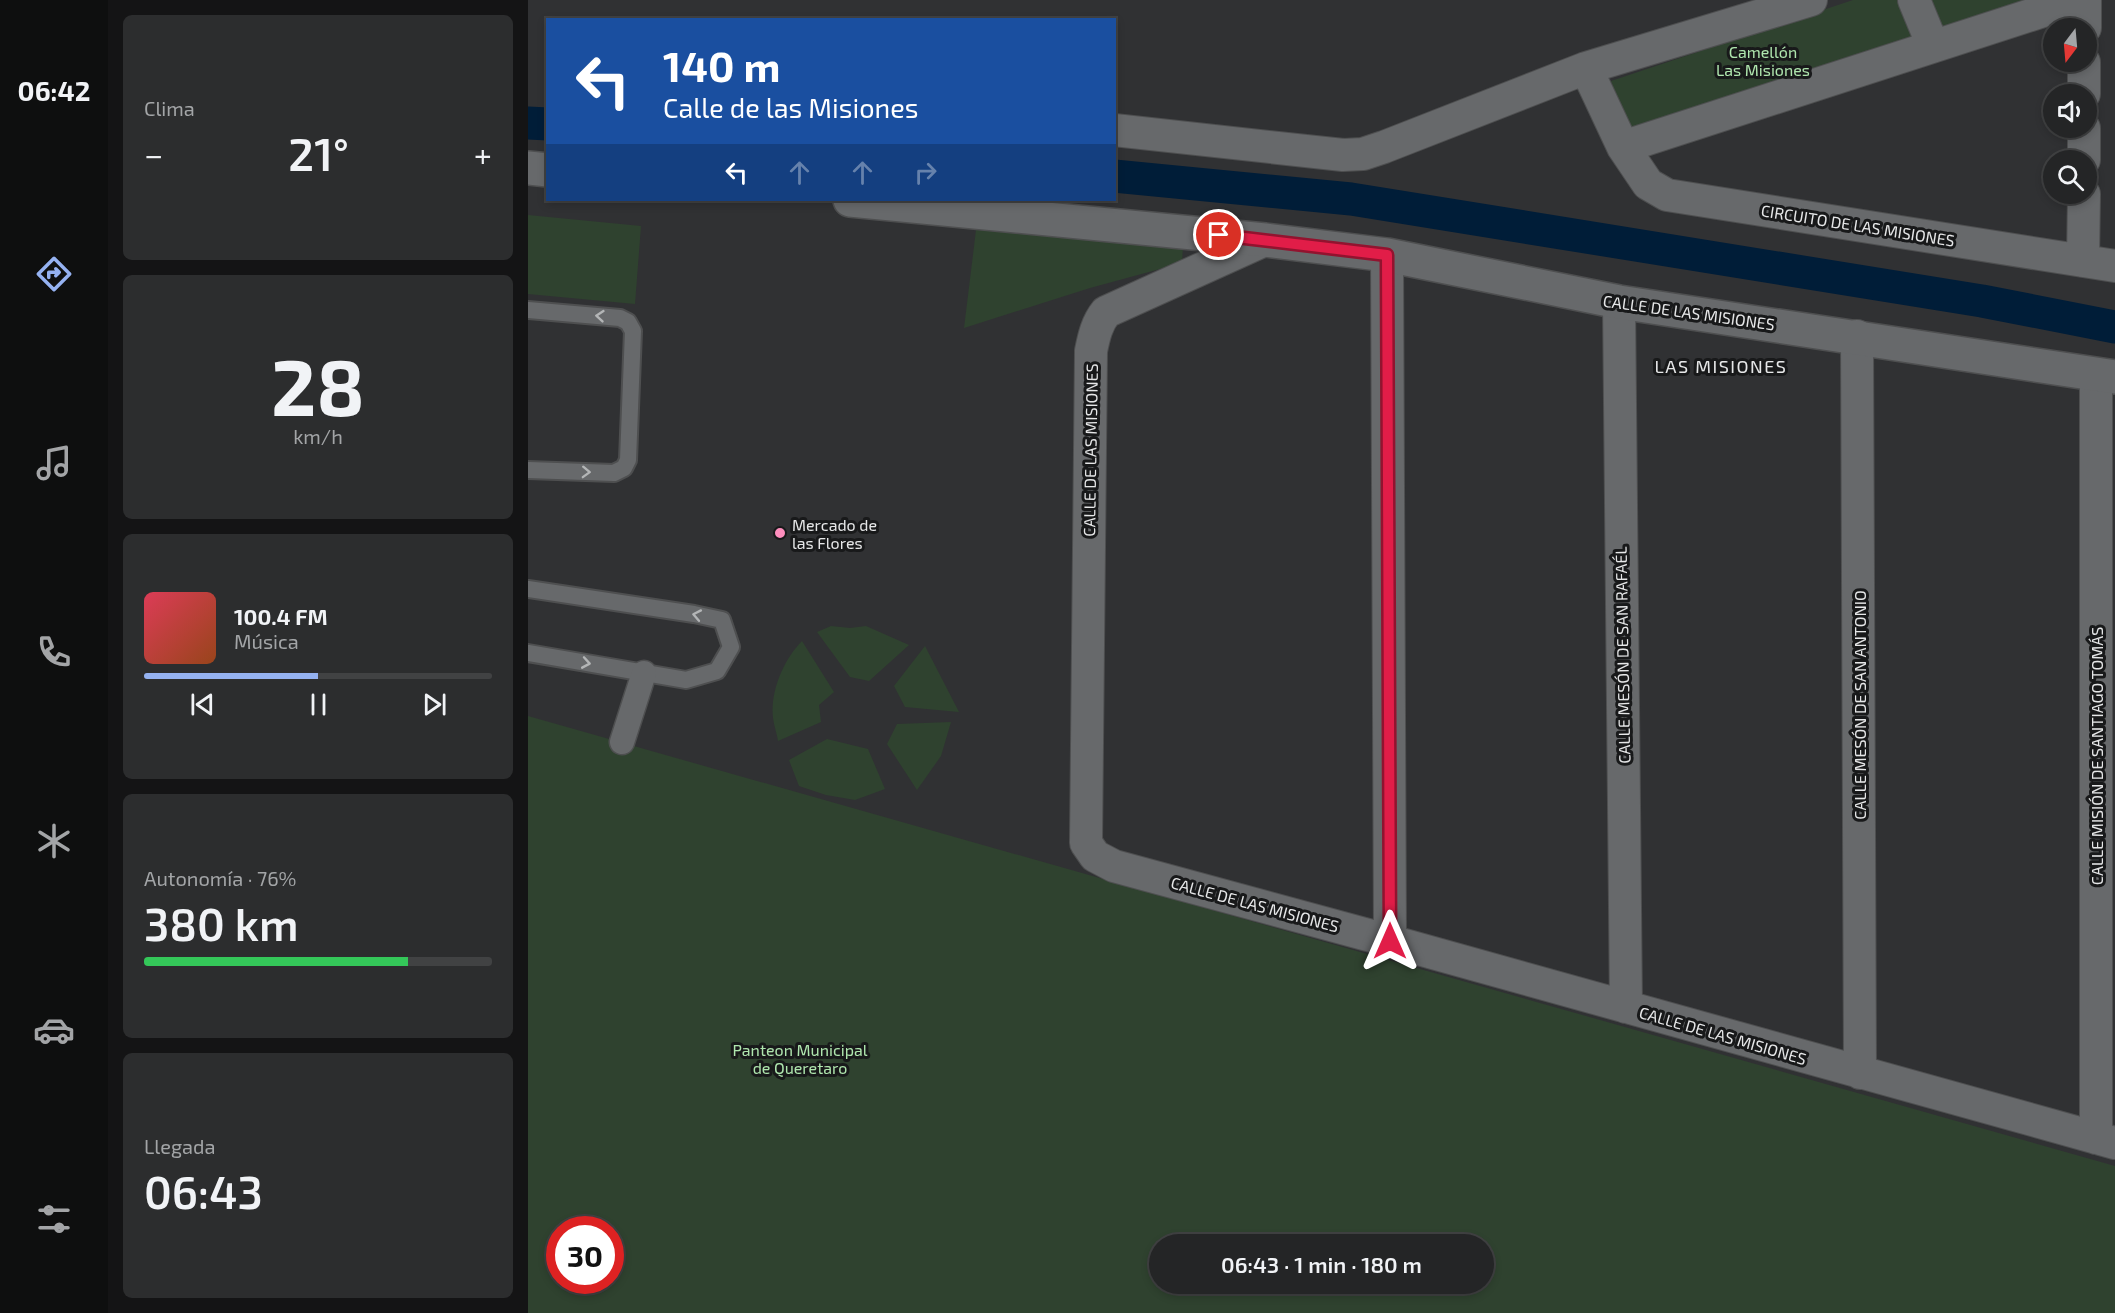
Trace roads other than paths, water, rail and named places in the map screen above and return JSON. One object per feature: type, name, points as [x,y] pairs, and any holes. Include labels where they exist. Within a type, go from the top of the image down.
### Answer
[{"type":"street","points":[[1116,130],[1343,155],[1364,154],[1586,68],[1811,0]]},
{"type":"street","points":[[1914,0],[1933,46]]},
{"type":"street","points":[[1623,147],[2077,0]]},
{"type":"street","points":[[2085,0],[2085,18]]},
{"type":"street","name":"CIRCUITO DE LAS MISIONES","points":[[1586,68],[1623,147],[1648,184],[1667,195],[2115,266]]},
{"type":"street","points":[[528,168],[546,170]]},
{"type":"street","name":"CALLE DE LAS MISIONES","points":[[860,201],[1265,240],[1387,255],[1619,302],[2106,375]]},
{"type":"street","points":[[2083,261],[2084,204]]},
{"type":"street","name":"CALLE DE LAS MISIONES","points":[[1265,240],[1120,304],[1106,312],[1096,329],[1091,351],[1086,843],[1095,856],[1114,866],[2106,1140]]},
{"type":"street","points":[[1387,255],[1390,941]]},
{"type":"street","name":"CALLE MESÓN DE SAN RAFAÉL","points":[[1619,302],[1626,1007]]},
{"type":"street","name":"CALLE MESÓN DE SAN ANTONIO","points":[[1857,336],[1860,1073]]},
{"type":"street","name":"CALLE MISIÓN DE SANTIAGO TOMÁS","points":[[2106,375],[2106,1140]]},
{"type":"street","points":[[622,742],[644,673]]},
{"type":"lane","points":[[528,310],[620,318],[628,322],[633,332],[628,460],[624,468],[614,473],[528,470]]},
{"type":"lane","points":[[528,589],[722,620],[731,647],[717,671],[686,680],[528,653]]},
{"type":"waterway","points":[[528,123],[546,124]]},
{"type":"waterway","points":[[1116,176],[1351,199],[1982,301],[2115,327]]},
{"type":"place","name":"Mercado de las Flores","points":[[780,533]]},
{"type":"district","name":"LAS MISIONES","points":[[1721,366]]},
{"type":"park label","name":"Camellón Las Misiones","points":[[1763,60]]},
{"type":"park label","name":"Panteon Municipal de Queretaro","points":[[800,1058]]}]
